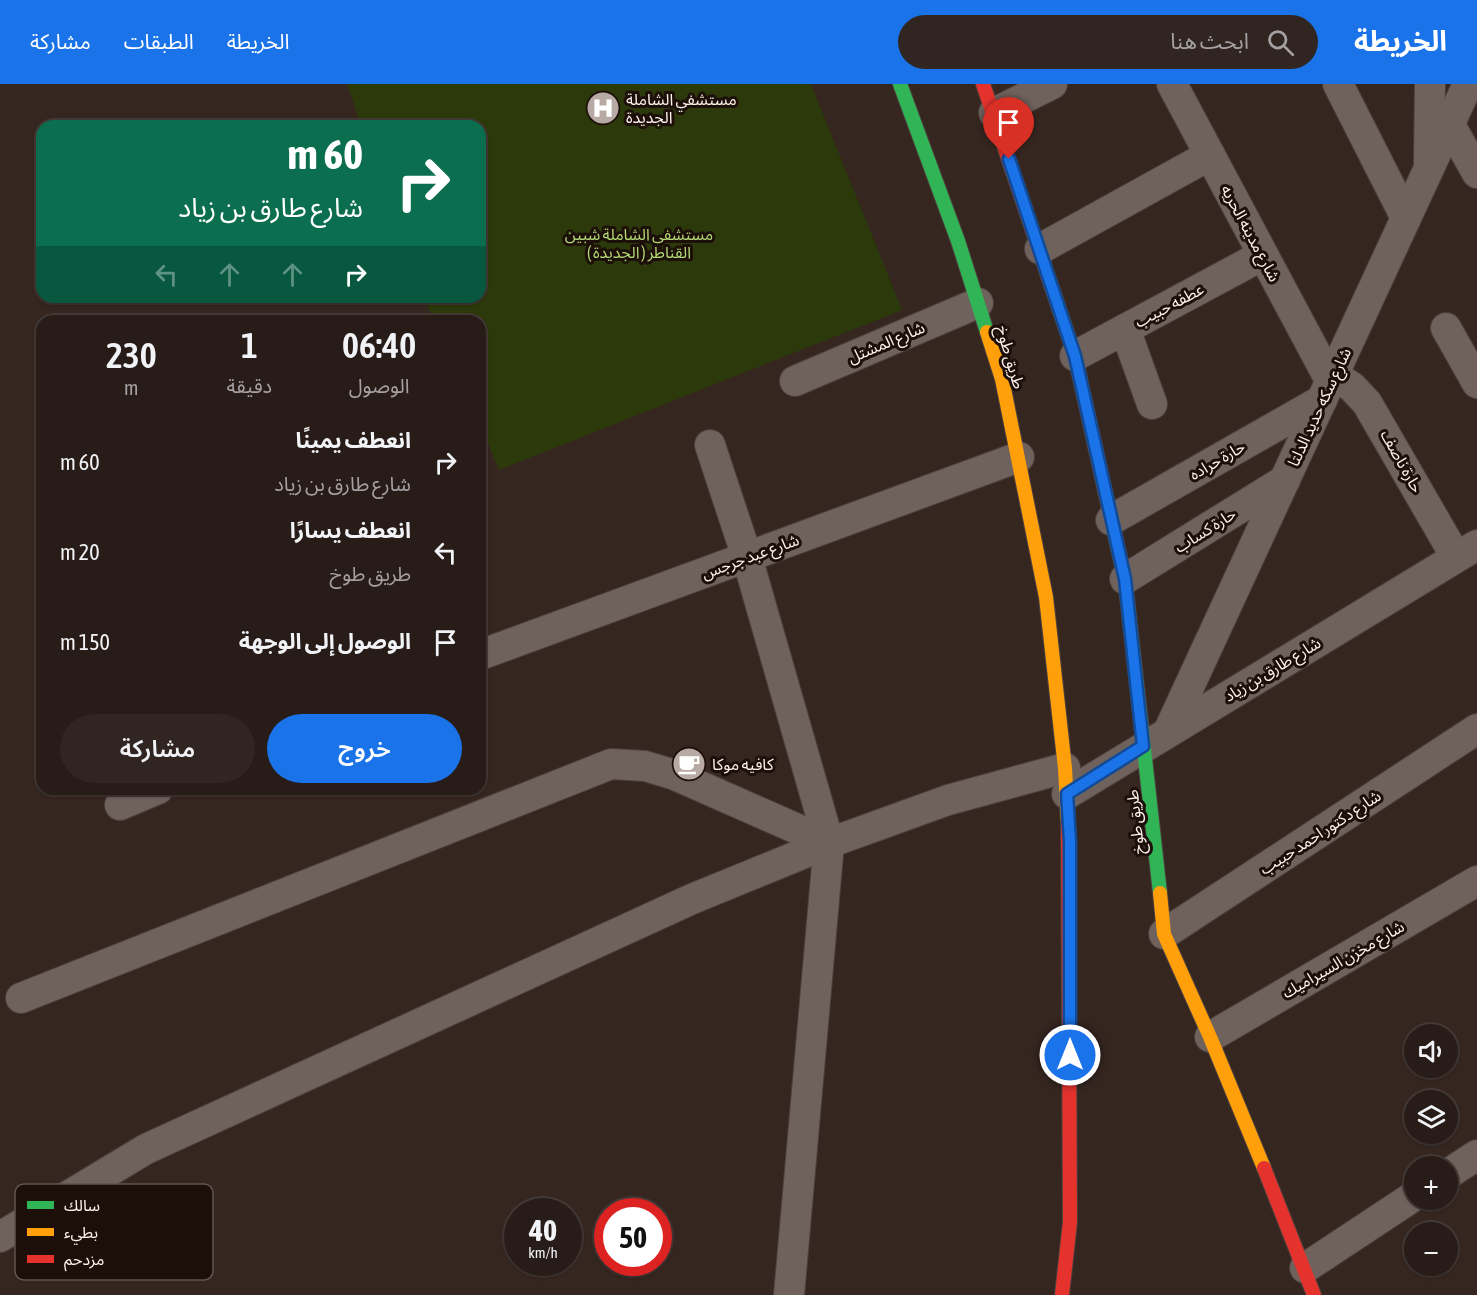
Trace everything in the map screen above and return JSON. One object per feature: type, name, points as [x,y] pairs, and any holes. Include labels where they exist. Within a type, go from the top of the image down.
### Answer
[{"type":"street","name":"طريق طوخ","points":[[900,84],[978,303],[1002,379],[1046,597],[1066,781],[1070,841],[1070,1222],[1062,1295]]},
{"type":"street","name":"طريق طوخ","points":[[983,84],[1075,356],[1125,579],[1164,934],[1210,1037],[1310,1281]]},
{"type":"street","points":[[994,113],[1052,84]]},
{"type":"street","name":"شارع مدينه الحريه","points":[[1172,84],[1329,385]]},
{"type":"street","points":[[1338,84],[1406,218]]},
{"type":"street","points":[[1429,170],[1430,84]]},
{"type":"street","name":"شارع سكه حديد الدلتا","points":[[1169,730],[1467,84]]},
{"type":"street","points":[[1450,125],[1477,173]]},
{"type":"street","points":[[1040,249],[1210,155]]},
{"type":"street","name":"عطفه حبيب","points":[[1075,356],[1263,255]]},
{"type":"street","name":"شارع المشتل","points":[[795,381],[978,303]]},
{"type":"street","points":[[1446,328],[1476,377]]},
{"type":"street","points":[[1125,329],[1152,404]]},
{"type":"street","name":"حارة حراده","points":[[1111,520],[1329,385]]},
{"type":"street","name":"حارة ناصف","points":[[1329,385],[1360,395],[1467,551]]},
{"type":"street","points":[[710,445],[747,557],[829,843],[789,1295]]},
{"type":"street","name":"شارع عبد جرجس","points":[[486,653],[1019,457]]},
{"type":"street","name":"حارة كساب","points":[[1125,579],[1285,480]]},
{"type":"street","name":"شارع طارق بن زياد","points":[[88,1184],[146,1149],[692,899],[829,843],[948,800],[1066,781],[1143,746],[1467,551]]},
{"type":"street","name":"شارع دكتور احمد حبيب","points":[[1164,934],[1477,729]]},
{"type":"street","points":[[21,998],[611,764],[645,766],[675,775],[829,843]]},
{"type":"street","points":[[120,805],[144,795]]},
{"type":"street","name":"شارع مخزن السيراميك","points":[[1210,1037],[1477,881]]},
{"type":"street","points":[[1458,1167],[1477,1155]]},
{"type":"street","points":[[1310,1281],[1404,1204]]},
{"type":"street","name":"شارع طارق بن زياد","points":[[0,1237],[15,1228]]},
{"type":"green space","name":"مستشفي الشاملة شبين القناطر ( الجديدة )","points":[[347,84],[811,84],[902,310],[499,470],[486,439],[486,315],[432,315],[426,303],[486,303],[486,120],[359,120]]},
{"type":"traffic: fast","points":[[900,84],[958,241],[987,332]]},
{"type":"traffic: fast","points":[[1113,527],[1125,579],[1160,893]]},
{"type":"traffic: slow","points":[[987,332],[1002,379],[1046,597],[1065,768],[1068,823]]},
{"type":"traffic: slow","points":[[1160,893],[1164,934],[1210,1037],[1264,1168]]},
{"type":"traffic: jam","points":[[983,84],[1075,356],[1113,527]]},
{"type":"traffic: jam","points":[[1062,1295],[1070,1222],[1068,823]]},
{"type":"traffic: jam","points":[[1264,1168],[1314,1295]]},
{"type":"place","name":"مستشفي الشاملة الجديدة","points":[[603,108]]},
{"type":"place","name":"كافيه موكا","points":[[689,764]]},
{"type":"route","points":[[1009,159],[1075,356],[1125,579],[1143,746],[1067,794],[1070,841],[1070,1055]]}]
